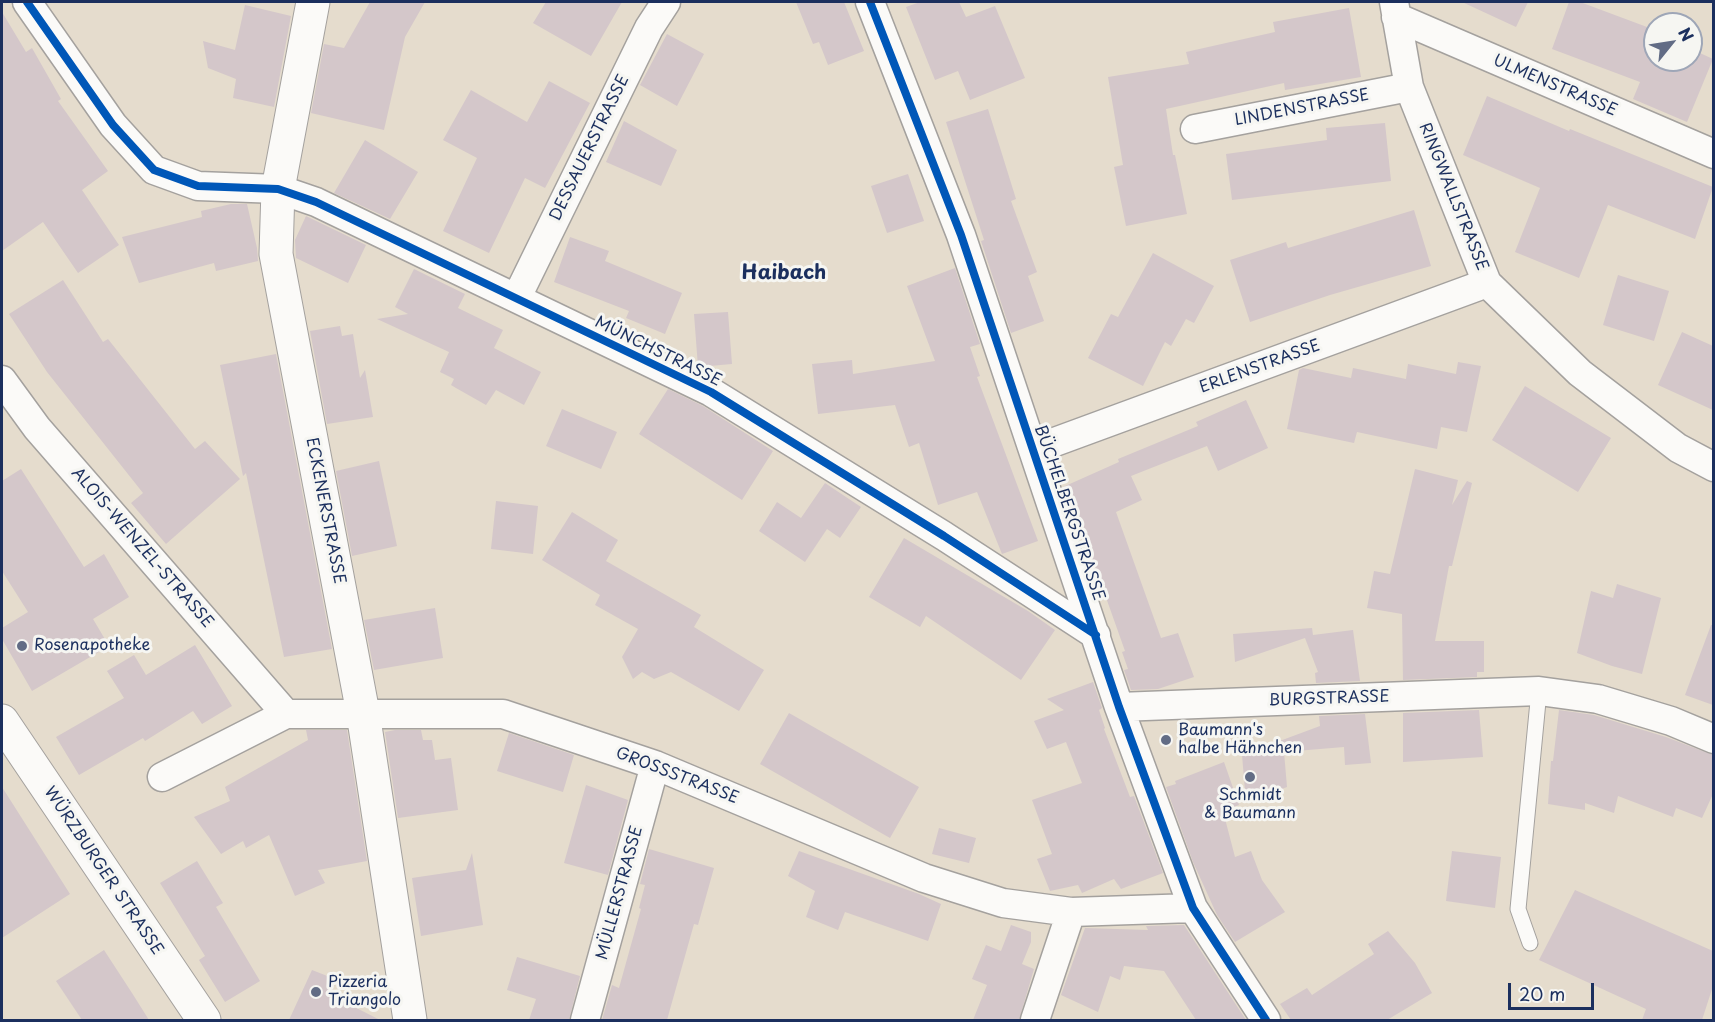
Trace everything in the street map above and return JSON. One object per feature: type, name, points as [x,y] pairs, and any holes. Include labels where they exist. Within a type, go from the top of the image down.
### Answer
[{"type":"street","name":"MÜNCHSTRASSE","points":[[27,2],[113,124],[154,170],[198,186],[278,189],[316,202],[711,392],[944,536],[1096,635]]},
{"type":"street","name":"ECKENERSTRASSE","points":[[313,2],[278,189],[276,254],[363,713],[410,1020]]},
{"type":"street","name":"DESSAUERSTRASSE","points":[[517,297],[649,28],[666,2]]},
{"type":"street","name":"BÜCHELBERGSTRASSE","points":[[870,2],[961,235],[1119,707],[1192,908],[1266,1020]]},
{"type":"street","name":"RINGWALLSTRASSE","points":[[1395,9],[1409,87],[1487,284],[1580,373],[1678,448],[1713,467]]},
{"type":"street","name":"ULMENSTRASSE","points":[[1395,9],[1713,154]]},
{"type":"street","name":"LINDENSTRASSE","points":[[1195,129],[1409,87]]},
{"type":"street","name":"ERLENSTRASSE","points":[[1033,450],[1487,284]]},
{"type":"street","name":"ALOIS-WENZEL-STRASSE","points":[[2,380],[37,428],[286,714]]},
{"type":"street","name":"BURGSTRASSE","points":[[1119,707],[1539,691],[1598,699],[1671,721],[1713,739]]},
{"type":"street","name":"GROSSSTRASSE","points":[[162,777],[286,714],[503,714],[656,765],[924,878],[1002,903],[1071,912],[1192,908]]},
{"type":"street","name":"WÜRZBURGER STRASSE","points":[[2,721],[204,1020]]},
{"type":"street","name":"MÜLLERSTRASSE","points":[[585,1020],[656,765]]},
{"type":"street","points":[[1035,1020],[1071,912]]},
{"type":"lane","points":[[1530,943],[1518,909],[1539,691]]},
{"type":"building","points":[[370,2],[425,2],[405,37],[384,130],[311,113],[324,44],[344,48]]},
{"type":"building","points":[[546,2],[622,2],[591,56],[533,23]]},
{"type":"building","points":[[796,2],[844,2],[864,51],[828,65],[819,42],[813,44]]},
{"type":"building","points":[[920,2],[959,2],[966,17],[995,6],[1025,78],[970,100],[958,71],[935,80],[906,7]]},
{"type":"building","points":[[1462,2],[1528,2],[1516,27]]},
{"type":"building","points":[[1569,2],[1580,2],[1643,26],[1643,72],[1703,72],[1703,54],[1713,59],[1687,122],[1633,99],[1640,82],[1552,49]]},
{"type":"building","points":[[245,5],[291,16],[274,107],[233,98],[236,79],[208,68],[203,41],[235,50]]},
{"type":"building","points":[[1349,8],[1361,77],[1285,90],[1284,83],[1166,109],[1173,155],[1175,155],[1187,214],[1126,226],[1114,167],[1123,165],[1108,77],[1189,64],[1186,52],[1275,32],[1273,22]]},
{"type":"building","points":[[2,12],[26,52],[32,48],[61,99],[58,101],[108,171],[82,190],[119,245],[78,273],[43,222],[2,251]]},
{"type":"building","points":[[667,34],[704,54],[677,106],[640,85]]},
{"type":"building","points":[[549,81],[590,103],[545,188],[525,178],[489,253],[443,231],[477,158],[443,140],[471,90],[527,122]]},
{"type":"building","points":[[1487,96],[1569,131],[1570,129],[1713,187],[1695,239],[1608,205],[1579,278],[1515,252],[1540,188],[1463,155]]},
{"type":"building","points":[[988,109],[1016,199],[1011,201],[1037,272],[1028,276],[1044,321],[1011,333],[946,122]]},
{"type":"building","points":[[624,121],[677,150],[661,186],[606,162]]},
{"type":"building","points":[[1385,123],[1391,181],[1232,200],[1226,154],[1327,140],[1326,128]]},
{"type":"building","points":[[365,140],[418,172],[390,219],[334,193]]},
{"type":"building","points":[[908,174],[924,221],[887,233],[871,186]]},
{"type":"building","points":[[231,204],[247,204],[258,261],[216,271],[214,263],[139,283],[122,237],[202,217],[201,211]]},
{"type":"building","points":[[1414,210],[1431,266],[1330,295],[1250,322],[1230,260],[1286,242],[1288,248]]},
{"type":"building","points":[[306,216],[366,245],[348,283],[296,258],[295,240]]},
{"type":"building","points":[[570,237],[609,251],[605,261],[682,293],[665,334],[626,318],[629,311],[554,282]]},
{"type":"building","points":[[1153,253],[1214,286],[1194,323],[1186,319],[1171,346],[1165,342],[1143,386],[1088,358],[1111,314],[1118,317]]},
{"type":"building","points":[[955,268],[980,344],[970,347],[980,376],[977,377],[1038,541],[1002,554],[977,492],[938,505],[919,443],[909,447],[895,405],[818,414],[812,364],[852,360],[853,374],[935,361],[907,286]]},
{"type":"building","points":[[414,269],[465,294],[458,308],[503,330],[494,348],[541,372],[524,405],[496,390],[486,405],[456,388],[451,385],[454,379],[440,372],[449,352],[377,319],[408,314],[395,307]]},
{"type":"building","points":[[1618,275],[1669,291],[1654,341],[1603,325]]},
{"type":"building","points":[[63,280],[103,342],[108,339],[195,449],[205,441],[240,479],[166,544],[131,503],[143,493],[47,372],[9,314]]},
{"type":"building","points":[[728,312],[732,364],[698,367],[694,314]]},
{"type":"building","points":[[340,326],[342,336],[353,334],[360,378],[365,370],[373,417],[327,424],[310,331]]},
{"type":"building","points":[[1682,332],[1713,346],[1713,410],[1658,385]]},
{"type":"building","points":[[276,354],[332,649],[284,657],[246,473],[243,476],[220,365]]},
{"type":"building","points":[[1458,362],[1481,366],[1467,432],[1441,427],[1437,449],[1357,432],[1354,443],[1287,429],[1299,370],[1303,368],[1351,378],[1353,368],[1406,379],[1408,364],[1456,374]]},
{"type":"building","points":[[1525,386],[1611,438],[1578,492],[1492,440]]},
{"type":"building","points":[[668,389],[703,406],[773,451],[742,500],[639,434]]},
{"type":"building","points":[[1246,400],[1268,448],[1218,471],[1207,446],[1131,476],[1142,500],[1116,512],[1161,638],[1178,633],[1194,677],[1158,689],[1131,690],[1124,670],[1128,669],[1122,652],[1125,651],[1082,530],[1063,487],[1119,462],[1118,459],[1198,426],[1196,422]]},
{"type":"building","points":[[562,409],[617,432],[601,469],[546,446]]},
{"type":"building","points":[[379,461],[397,546],[352,556],[336,471]]},
{"type":"building","points":[[21,469],[84,567],[104,554],[129,597],[93,619],[109,646],[32,691],[2,639],[2,628],[28,612],[2,571],[2,481]]},
{"type":"building","points":[[1415,469],[1458,480],[1452,505],[1467,481],[1472,483],[1452,566],[1449,566],[1435,641],[1484,641],[1484,672],[1477,672],[1477,677],[1403,680],[1402,614],[1367,608],[1374,571],[1390,574]]},
{"type":"building","points":[[825,483],[861,507],[840,538],[827,529],[805,562],[759,531],[777,502],[801,518]]},
{"type":"building","points":[[496,501],[538,506],[533,554],[491,549]]},
{"type":"building","points":[[572,512],[618,540],[606,561],[701,615],[694,627],[764,670],[739,711],[671,672],[654,679],[642,672],[633,679],[622,657],[638,629],[595,605],[600,595],[542,560]]},
{"type":"building","points":[[904,538],[1028,611],[1055,630],[1021,680],[926,616],[920,627],[869,597]]},
{"type":"building","points":[[1617,584],[1661,598],[1642,674],[1577,653],[1591,591],[1613,598]]},
{"type":"building","points":[[435,608],[443,658],[374,670],[364,620]]},
{"type":"building","points":[[1711,625],[1713,625],[1713,705],[1685,695]]},
{"type":"building","points":[[1312,628],[1313,635],[1353,630],[1360,681],[1316,683],[1315,673],[1318,672],[1305,638],[1235,662],[1233,634]]},
{"type":"building","points":[[195,645],[232,706],[202,724],[193,711],[145,741],[143,738],[79,775],[56,737],[124,698],[107,671],[134,655],[146,675]]},
{"type":"building","points":[[1093,682],[1102,708],[1099,710],[1104,729],[1130,797],[1134,796],[1163,873],[1121,889],[1114,879],[1082,893],[1078,885],[1050,891],[1037,859],[1052,854],[1032,800],[1082,783],[1066,742],[1047,749],[1034,721],[1064,710],[1047,699]]},
{"type":"building","points":[[1479,710],[1483,757],[1403,762],[1403,713]]},
{"type":"building","points":[[1559,710],[1594,715],[1666,737],[1713,755],[1713,794],[1702,818],[1676,808],[1673,817],[1618,796],[1614,813],[1585,803],[1585,810],[1548,804],[1551,761],[1553,761]]},
{"type":"building","points":[[789,713],[919,787],[890,838],[760,764]]},
{"type":"building","points":[[1365,714],[1371,763],[1345,765],[1344,747],[1284,752],[1287,787],[1246,802],[1242,755],[1320,726],[1319,716]]},
{"type":"building","points":[[306,730],[347,730],[367,861],[318,870],[325,883],[295,896],[269,835],[246,848],[243,841],[221,854],[194,817],[230,801],[225,787],[308,740]]},
{"type":"building","points":[[421,730],[423,740],[432,740],[435,760],[451,758],[458,810],[398,818],[385,732]]},
{"type":"building","points":[[509,733],[574,755],[563,792],[497,771]]},
{"type":"building","points":[[1224,762],[1239,805],[1223,811],[1235,857],[1251,851],[1262,880],[1285,912],[1235,942],[1217,915],[1193,862],[1166,787],[1176,784],[1175,781]]},
{"type":"building","points":[[586,785],[628,800],[608,875],[564,863]]},
{"type":"building","points":[[2,787],[70,894],[2,938]]},
{"type":"building","points":[[939,828],[976,838],[969,863],[932,854]]},
{"type":"building","points":[[649,849],[714,868],[698,925],[694,924],[667,1020],[602,1020],[612,985],[619,988],[641,909],[639,908],[645,885],[640,884]]},
{"type":"building","points":[[799,851],[941,904],[928,941],[845,912],[838,930],[806,917],[815,891],[788,876]]},
{"type":"building","points":[[1452,851],[1501,857],[1495,908],[1446,901]]},
{"type":"building","points":[[472,853],[483,925],[421,936],[412,878],[466,870]]},
{"type":"building","points":[[197,861],[223,903],[216,907],[260,981],[225,1002],[199,960],[205,956],[160,883]]},
{"type":"building","points":[[1575,890],[1713,951],[1713,986],[1702,1020],[1642,1020],[1646,1009],[1539,960]]},
{"type":"building","points":[[1011,925],[1031,932],[1031,942],[1022,964],[1034,969],[1019,1020],[973,1020],[987,985],[972,979],[986,945],[1001,951]]},
{"type":"building","points":[[1184,925],[1246,1020],[1196,1020],[1164,971],[1124,966],[1120,980],[1110,976],[1098,1012],[1061,995],[1085,928],[1148,930],[1146,926]]},
{"type":"building","points":[[1388,931],[1415,963],[1432,993],[1387,1020],[1291,1020],[1280,1004],[1307,988],[1312,995],[1374,954],[1368,944]]},
{"type":"building","points":[[104,950],[149,1020],[82,1020],[56,981]]},
{"type":"building","points":[[517,957],[580,976],[569,1020],[529,1020],[536,999],[507,990]]},
{"type":"building","name":"Pizzeria Triangolo","points":[[312,970],[335,979],[329,994],[380,1020],[289,1020]]},
{"type":"cycle path","points":[[27,2],[113,125],[154,170],[198,186],[278,189],[316,202],[711,392],[944,536],[1096,635]]},
{"type":"cycle path","points":[[870,2],[961,235],[1119,707],[1193,908],[1266,1020]]},
{"type":"place","name":"Rosenapotheke","points":[[22,646]]},
{"type":"place","name":"Baumann's halbe Hähnchen","points":[[1166,740]]},
{"type":"place","name":"Schmidt & Baumann","points":[[1250,777]]},
{"type":"place","name":"Pizzeria Triangolo","points":[[316,992]]},
{"type":"district","name":"Haibach","points":[[784,273]]}]
